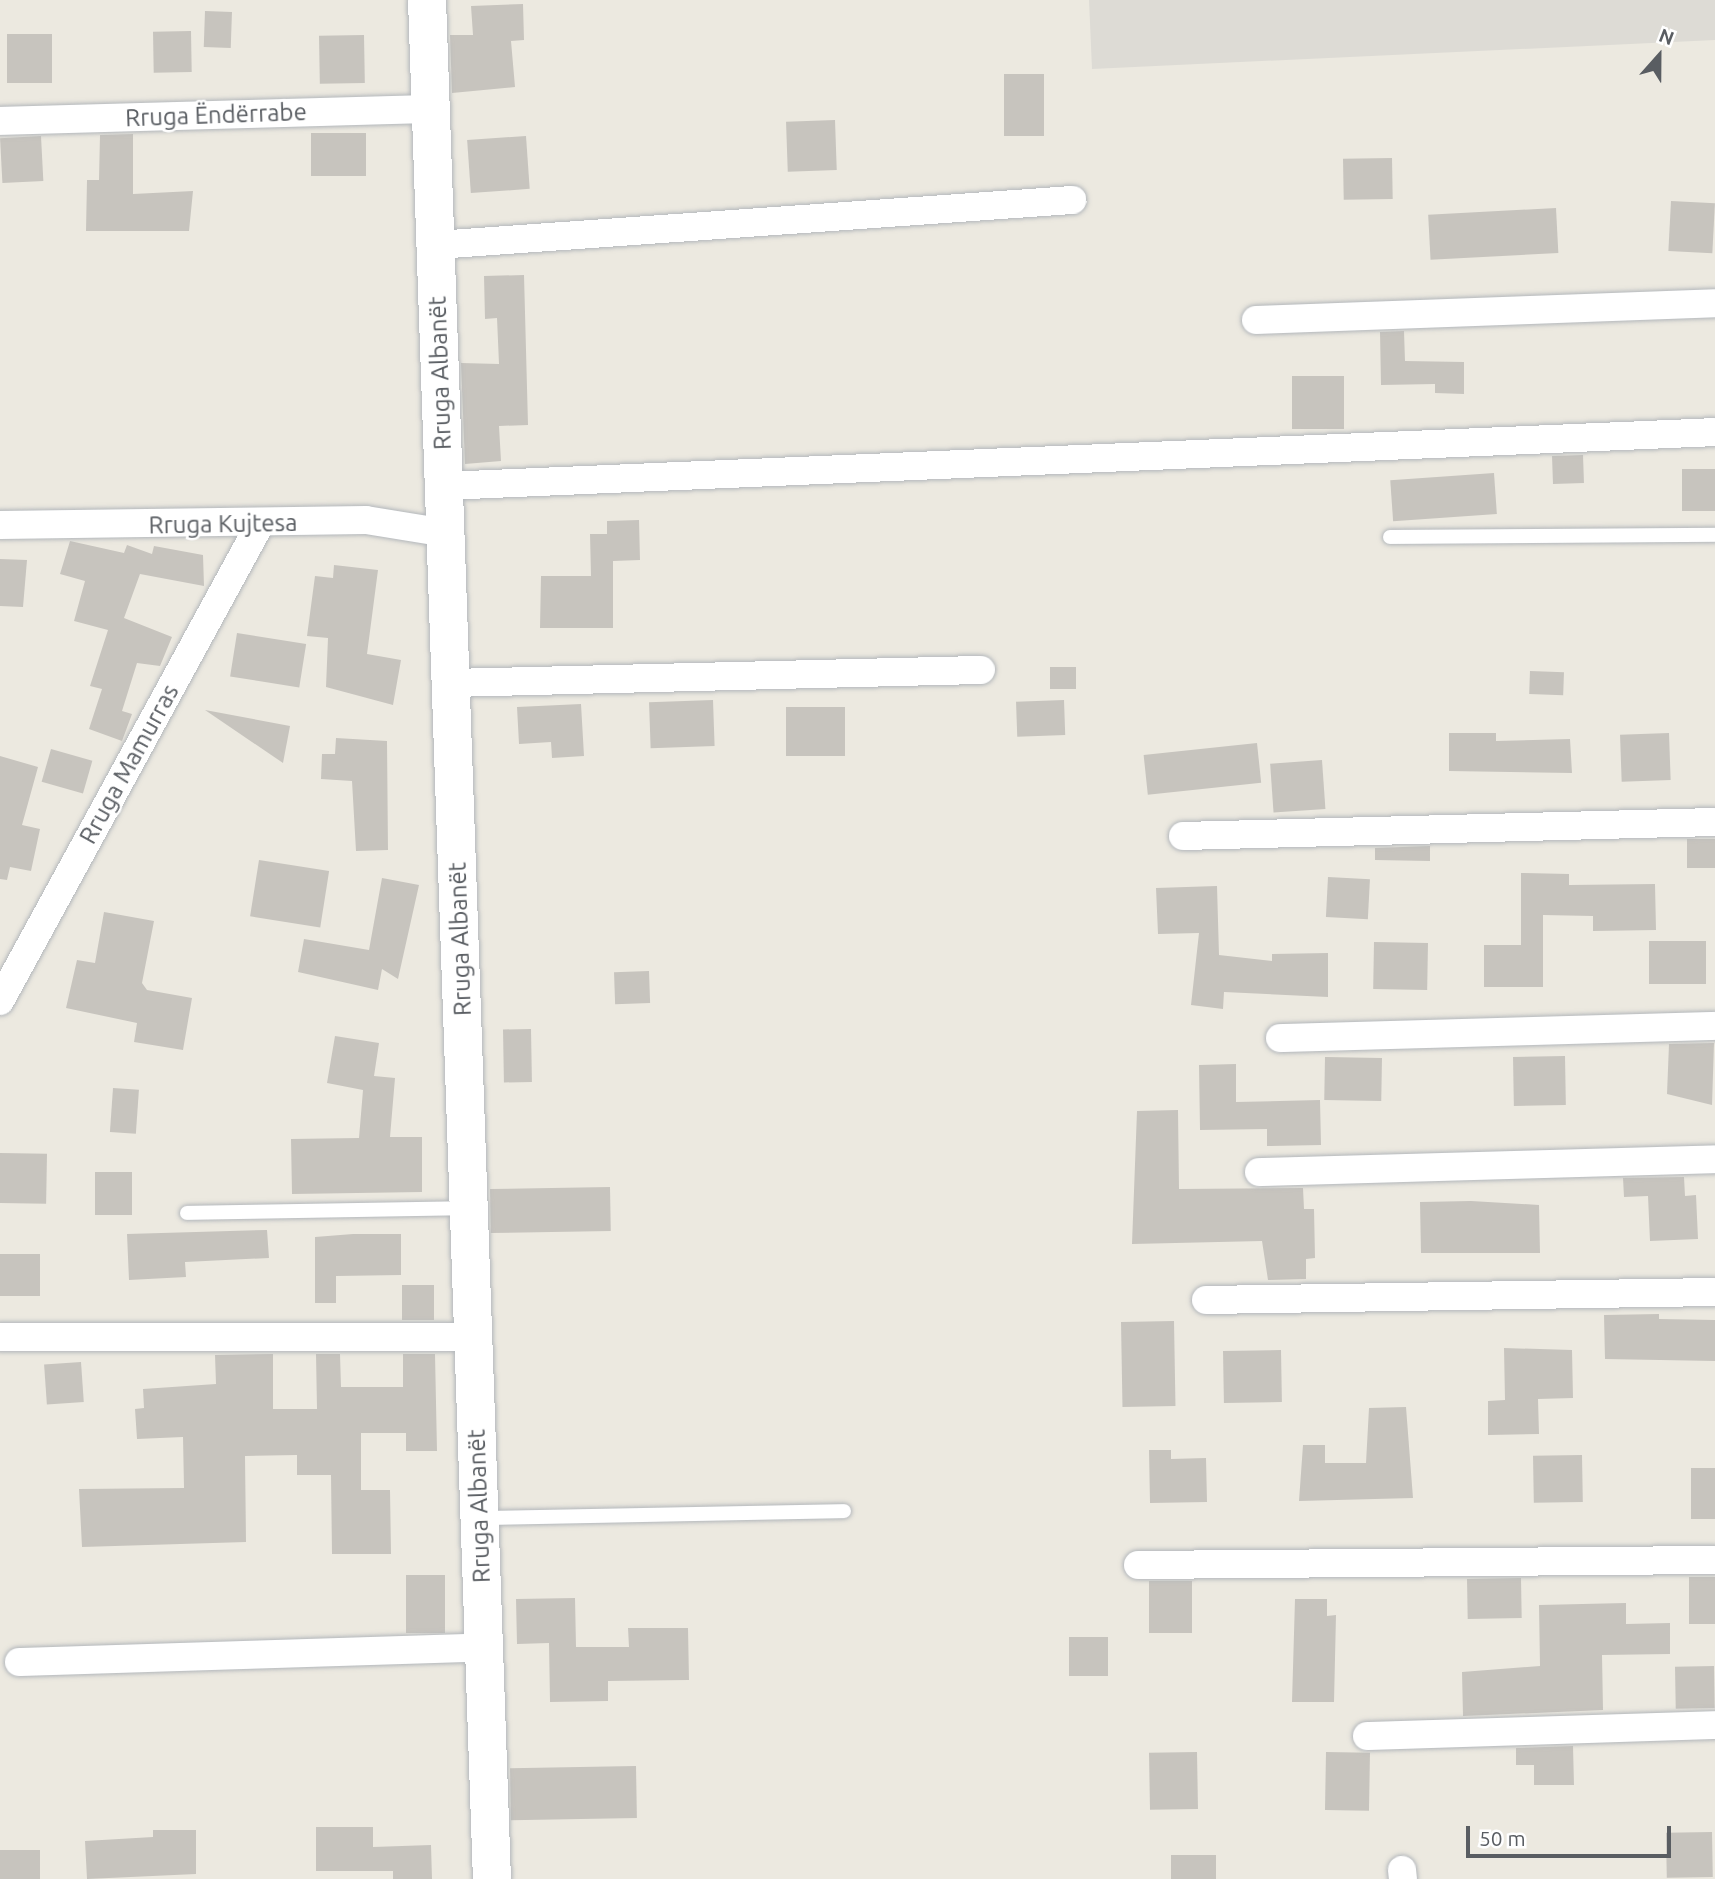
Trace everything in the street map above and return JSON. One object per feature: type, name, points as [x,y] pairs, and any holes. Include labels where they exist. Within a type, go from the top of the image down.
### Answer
[{"type":"street","name":"Rruga Albanët","points":[[427,0],[492,1879]]},
{"type":"street","name":"Rruga Ëndërrabe","points":[[0,121],[432,109]]},
{"type":"street","points":[[436,245],[1072,200]]},
{"type":"street","points":[[1256,320],[1715,303]]},
{"type":"street","points":[[444,486],[1715,432]]},
{"type":"street","name":"Rruga Kujtesa","points":[[0,525],[259,526],[366,520],[446,533]]},
{"type":"street","name":"Rruga Mamurras","points":[[0,1001],[259,526]]},
{"type":"street","points":[[451,683],[981,670]]},
{"type":"street","points":[[1183,836],[1715,822]]},
{"type":"street","points":[[1280,1038],[1715,1026]]},
{"type":"street","points":[[1259,1172],[1715,1159]]},
{"type":"street","points":[[1206,1300],[1715,1292]]},
{"type":"street","points":[[0,1337],[474,1337]]},
{"type":"street","points":[[1138,1564],[1715,1560]]},
{"type":"street","points":[[19,1662],[484,1647]]},
{"type":"street","points":[[1367,1735],[1715,1725]]},
{"type":"lane","points":[[1390,537],[1715,535]]},
{"type":"lane","points":[[187,1213],[469,1208]]},
{"type":"lane","points":[[480,1518],[844,1511]]},
{"type":"shaded area","points":[[1089,0],[1715,0],[1715,40],[1092,69]]},
{"type":"building","points":[[523,4],[524,40],[511,41],[515,87],[452,93],[450,35],[473,35],[471,6]]},
{"type":"building","points":[[205,11],[232,12],[231,48],[204,47]]},
{"type":"building","points":[[191,31],[192,72],[154,73],[153,32]]},
{"type":"building","points":[[7,34],[52,34],[52,83],[7,83]]},
{"type":"building","points":[[364,35],[365,83],[320,84],[319,36]]},
{"type":"building","points":[[1004,74],[1044,74],[1044,136],[1004,136]]},
{"type":"building","points":[[835,120],[837,170],[788,172],[786,122]]},
{"type":"building","points":[[311,133],[366,133],[366,176],[311,176]]},
{"type":"building","points":[[133,134],[133,194],[193,191],[189,231],[86,231],[87,180],[99,180],[100,135]]},
{"type":"building","points":[[41,136],[43,181],[2,183],[0,138]]},
{"type":"building","points":[[526,136],[530,189],[471,193],[467,140]]},
{"type":"building","points":[[1392,158],[1393,199],[1344,200],[1343,159]]},
{"type":"building","points":[[1671,201],[1715,203],[1712,253],[1668,251]]},
{"type":"building","points":[[1556,208],[1558,253],[1431,260],[1428,215]]},
{"type":"building","points":[[524,275],[528,425],[499,426],[501,461],[465,464],[461,363],[499,364],[497,318],[485,319],[484,276]]},
{"type":"building","points":[[1404,331],[1405,361],[1464,362],[1464,394],[1435,393],[1435,384],[1381,385],[1380,332]]},
{"type":"building","points":[[1292,376],[1344,376],[1344,429],[1292,429]]},
{"type":"building","points":[[1583,455],[1584,483],[1553,484],[1552,456]]},
{"type":"building","points":[[1682,469],[1715,469],[1715,511],[1682,511]]},
{"type":"building","points":[[1494,473],[1497,514],[1393,521],[1390,480]]},
{"type":"building","points":[[639,520],[640,560],[613,561],[613,628],[540,628],[541,576],[591,576],[590,534],[607,534],[607,521]]},
{"type":"building","points":[[70,541],[124,553],[127,545],[152,554],[154,546],[203,555],[204,586],[140,574],[124,618],[172,637],[160,666],[137,663],[122,711],[132,714],[122,741],[89,729],[102,689],[90,686],[108,630],[74,621],[85,581],[60,574]]},
{"type":"building","points":[[0,559],[27,560],[23,607],[0,606]]},
{"type":"building","points":[[334,565],[378,570],[367,654],[401,660],[393,705],[326,687],[328,638],[307,636],[315,576],[333,578]]},
{"type":"building","points":[[237,633],[306,644],[299,687],[230,676]]},
{"type":"building","points":[[1050,667],[1076,667],[1076,689],[1050,689]]},
{"type":"building","points":[[1530,671],[1564,672],[1563,695],[1529,694]]},
{"type":"building","points":[[713,700],[715,746],[651,748],[649,702]]},
{"type":"building","points":[[1064,700],[1065,735],[1017,737],[1016,702]]},
{"type":"building","points":[[581,704],[584,756],[552,758],[551,742],[519,744],[517,707]]},
{"type":"building","points":[[786,707],[845,707],[845,756],[786,756]]},
{"type":"building","points":[[205,710],[290,726],[283,763]]},
{"type":"building","points":[[1449,733],[1496,733],[1496,741],[1570,739],[1572,773],[1449,771]]},
{"type":"building","points":[[1669,733],[1671,780],[1622,782],[1620,735]]},
{"type":"building","points":[[336,738],[387,741],[388,850],[356,851],[352,781],[321,779],[322,754],[335,754]]},
{"type":"building","points":[[1257,743],[1261,783],[1148,795],[1144,755]]},
{"type":"building","points":[[51,749],[92,761],[83,794],[42,782]]},
{"type":"building","points":[[0,756],[38,767],[22,825],[40,829],[31,871],[10,867],[7,880],[0,879]]},
{"type":"building","points":[[1322,760],[1325,809],[1274,813],[1270,764]]},
{"type":"building","points":[[1687,839],[1715,839],[1715,868],[1687,868]]},
{"type":"building","points":[[1430,846],[1430,861],[1375,860],[1375,848]]},
{"type":"building","points":[[259,860],[329,871],[320,927],[250,916]]},
{"type":"building","points":[[1521,873],[1569,874],[1569,885],[1655,884],[1656,930],[1593,931],[1593,916],[1543,915],[1543,987],[1484,987],[1484,945],[1521,945]]},
{"type":"building","points":[[1328,877],[1370,879],[1368,919],[1326,917]]},
{"type":"building","points":[[382,878],[419,885],[398,979],[382,969],[378,990],[298,972],[304,939],[369,950]]},
{"type":"building","points":[[1217,886],[1219,955],[1272,961],[1272,954],[1328,953],[1328,997],[1224,992],[1223,1009],[1191,1005],[1199,933],[1158,934],[1156,888]]},
{"type":"building","points":[[104,912],[154,921],[142,983],[147,990],[192,998],[183,1050],[134,1042],[137,1023],[66,1008],[77,960],[95,963]]},
{"type":"building","points":[[1649,941],[1706,941],[1706,984],[1649,984]]},
{"type":"building","points":[[1374,942],[1428,943],[1427,990],[1373,989]]},
{"type":"building","points":[[649,971],[650,1003],[615,1004],[614,972]]},
{"type":"building","points":[[503,1029],[531,1029],[532,1082],[504,1082]]},
{"type":"building","points":[[335,1036],[379,1043],[374,1076],[395,1078],[390,1137],[422,1137],[422,1192],[292,1194],[291,1139],[359,1138],[363,1090],[327,1083]]},
{"type":"building","points":[[1714,1043],[1712,1105],[1667,1094],[1669,1044]]},
{"type":"building","points":[[1565,1056],[1566,1105],[1514,1106],[1513,1057]]},
{"type":"building","points":[[1325,1057],[1382,1058],[1381,1101],[1324,1100]]},
{"type":"building","points":[[1236,1064],[1236,1102],[1320,1100],[1321,1145],[1267,1146],[1267,1129],[1200,1130],[1199,1065]]},
{"type":"building","points":[[113,1088],[139,1090],[136,1134],[110,1132]]},
{"type":"building","points":[[1178,1110],[1179,1189],[1303,1188],[1304,1209],[1314,1209],[1315,1258],[1306,1259],[1306,1279],[1268,1280],[1262,1241],[1132,1244],[1137,1111]]},
{"type":"building","points":[[0,1153],[47,1154],[46,1204],[0,1203]]},
{"type":"building","points":[[95,1172],[132,1172],[132,1215],[95,1215]]},
{"type":"building","points":[[1684,1177],[1685,1196],[1696,1195],[1698,1239],[1650,1241],[1648,1196],[1624,1197],[1623,1178]]},
{"type":"building","points":[[610,1187],[611,1231],[491,1233],[490,1189]]},
{"type":"building","points":[[1471,1201],[1539,1205],[1540,1253],[1421,1253],[1420,1202]]},
{"type":"building","points":[[267,1230],[269,1258],[185,1262],[186,1277],[129,1280],[127,1234]]},
{"type":"building","points":[[401,1234],[401,1275],[336,1276],[336,1303],[315,1303],[315,1237]]},
{"type":"building","points":[[0,1254],[40,1254],[40,1296],[0,1296]]},
{"type":"building","points":[[402,1285],[434,1285],[434,1320],[402,1320]]},
{"type":"building","points":[[1659,1314],[1659,1319],[1715,1320],[1715,1361],[1605,1359],[1604,1315]]},
{"type":"building","points":[[1174,1321],[1175,1406],[1122,1407],[1121,1322]]},
{"type":"building","points":[[1504,1348],[1572,1350],[1573,1398],[1538,1399],[1539,1434],[1488,1435],[1488,1401],[1505,1400]]},
{"type":"building","points":[[1281,1350],[1282,1402],[1224,1403],[1223,1351]]},
{"type":"building","points":[[273,1354],[273,1409],[317,1409],[316,1354],[340,1354],[341,1387],[403,1387],[403,1354],[435,1354],[437,1451],[406,1451],[406,1433],[361,1433],[361,1490],[390,1490],[391,1554],[332,1554],[331,1475],[297,1475],[297,1455],[245,1456],[246,1542],[82,1547],[79,1489],[184,1488],[183,1437],[137,1439],[135,1409],[144,1408],[143,1389],[216,1384],[215,1355]]},
{"type":"building","points":[[81,1362],[84,1402],[47,1404],[44,1365]]},
{"type":"building","points":[[1406,1407],[1413,1498],[1299,1501],[1303,1445],[1325,1445],[1325,1463],[1366,1463],[1369,1408]]},
{"type":"building","points":[[1149,1450],[1171,1450],[1171,1459],[1206,1458],[1207,1502],[1150,1503]]},
{"type":"building","points":[[1582,1455],[1583,1502],[1534,1503],[1533,1456]]},
{"type":"building","points":[[1691,1468],[1715,1468],[1715,1519],[1691,1519]]},
{"type":"building","points":[[406,1575],[445,1575],[445,1633],[406,1633]]},
{"type":"building","points":[[1689,1577],[1715,1577],[1715,1624],[1689,1624]]},
{"type":"building","points":[[1521,1578],[1522,1618],[1468,1619],[1467,1579]]},
{"type":"building","points":[[1149,1581],[1192,1581],[1192,1633],[1149,1633]]},
{"type":"building","points":[[575,1598],[576,1647],[629,1647],[628,1628],[688,1628],[689,1680],[608,1681],[608,1701],[550,1702],[549,1643],[517,1644],[516,1599]]},
{"type":"building","points":[[1295,1599],[1327,1599],[1327,1616],[1336,1615],[1334,1702],[1292,1702]]},
{"type":"building","points":[[1626,1603],[1626,1624],[1670,1623],[1670,1654],[1602,1655],[1603,1710],[1463,1716],[1462,1672],[1540,1666],[1539,1605]]},
{"type":"building","points":[[1069,1637],[1108,1637],[1108,1676],[1069,1676]]},
{"type":"building","points":[[1714,1666],[1715,1708],[1676,1709],[1675,1667]]},
{"type":"building","points":[[1573,1746],[1574,1785],[1534,1785],[1534,1765],[1516,1765],[1516,1748]]},
{"type":"building","points":[[1197,1752],[1198,1809],[1150,1810],[1149,1753]]},
{"type":"building","points":[[1326,1752],[1370,1753],[1369,1811],[1325,1810]]},
{"type":"building","points":[[636,1766],[637,1818],[511,1820],[510,1768]]},
{"type":"building","points":[[316,1827],[373,1827],[373,1847],[431,1845],[432,1879],[393,1879],[393,1871],[316,1871]]},
{"type":"building","points":[[153,1830],[196,1830],[196,1874],[87,1879],[85,1841],[153,1837]]},
{"type":"building","points":[[1712,1832],[1713,1877],[1667,1878],[1666,1833]]},
{"type":"building","points":[[0,1850],[40,1850],[40,1879],[0,1879]]},
{"type":"building","points":[[1171,1855],[1216,1855],[1216,1879],[1171,1879]]}]
